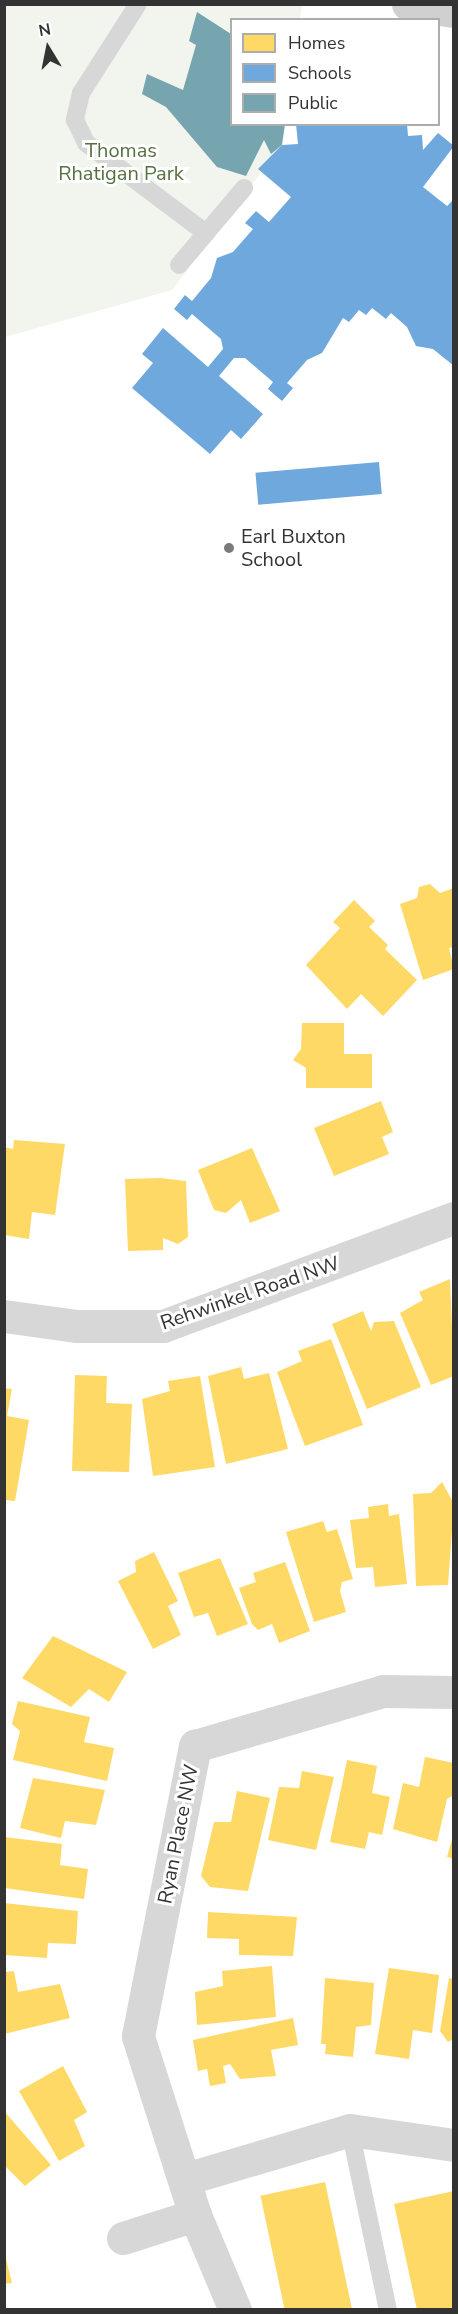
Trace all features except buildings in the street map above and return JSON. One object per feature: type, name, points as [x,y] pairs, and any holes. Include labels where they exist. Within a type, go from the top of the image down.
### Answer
[{"type":"street","points":[[408,4],[445,9]]},
{"type":"street","name":"Rehwinkel Road NW","points":[[4,1316],[77,1326],[163,1326],[453,1218]]},
{"type":"street","name":"Ryan Place NW","points":[[235,2310],[195,2215],[138,2036],[195,1746],[383,1691],[453,1692]]},
{"type":"street","points":[[184,2179],[350,2130],[453,2145]]},
{"type":"street","points":[[123,2238],[195,2215]]},
{"type":"lane","points":[[138,4],[81,93],[75,120],[86,143],[206,233]]},
{"type":"lane","points":[[179,265],[244,188]]},
{"type":"lane","points":[[350,2130],[388,2310]]},
{"type":"green space","name":"Thomas Rhatigan Park","points":[[5,5],[302,5],[300,18],[230,18],[230,126],[285,126],[282,145],[172,290],[5,337]]},
{"type":"place","name":"Earl Buxton School","points":[[229,548]]}]
